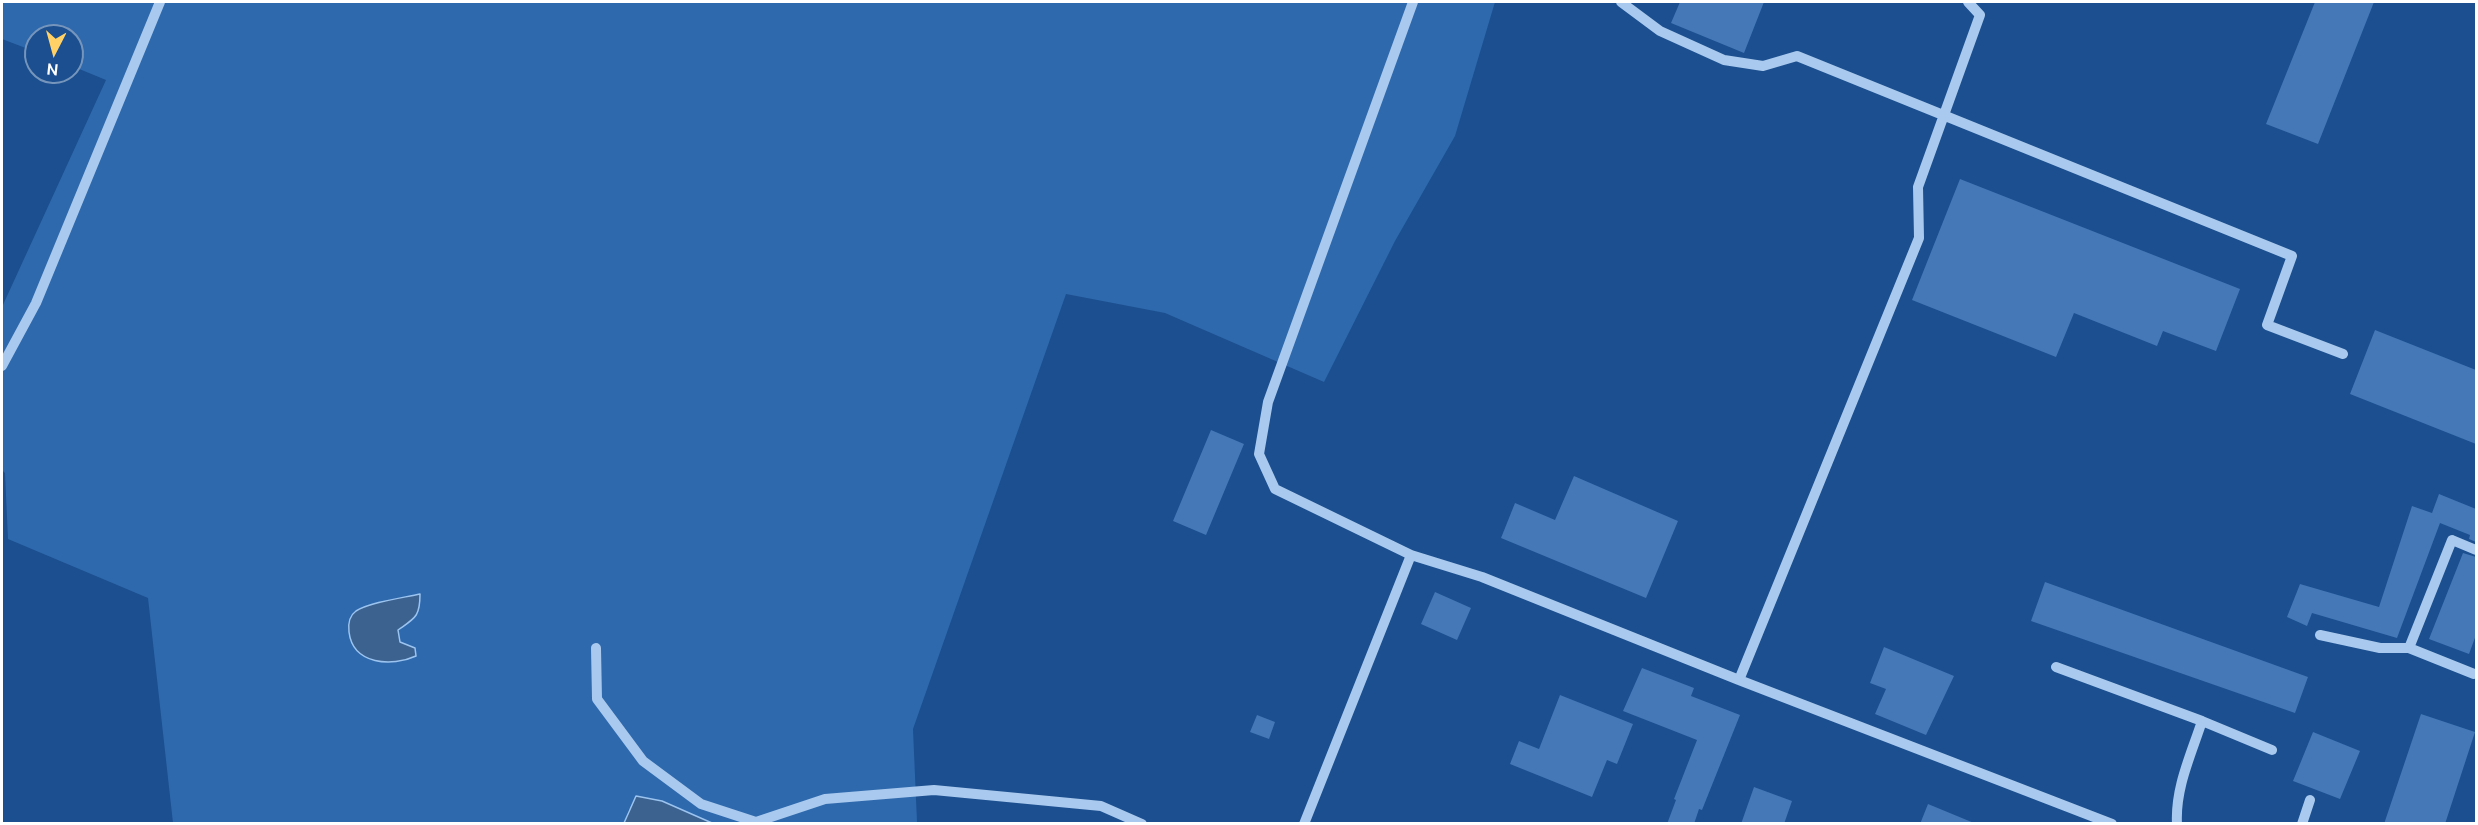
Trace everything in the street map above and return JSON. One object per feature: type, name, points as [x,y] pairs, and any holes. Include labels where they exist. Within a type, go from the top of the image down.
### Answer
[{"type":"lane","points":[[2,366],[36,303],[160,2]]},
{"type":"lane","points":[[1413,2],[1268,402],[1259,454],[1275,489],[1411,555],[1482,577],[1739,680],[2112,824]]},
{"type":"lane","points":[[1621,2],[1660,31],[1724,60],[1763,66],[1797,56],[2292,256],[2267,325],[2343,354]]},
{"type":"lane","points":[[1739,680],[1919,238],[1918,187],[1980,15],[1968,2]]},
{"type":"lane","points":[[2409,648],[2452,540],[2476,550]]},
{"type":"lane","points":[[1304,824],[1411,555]]},
{"type":"lane","points":[[2320,635],[2379,648],[2409,648],[2476,676]]},
{"type":"lane","points":[[596,648],[597,699],[643,761],[701,804],[756,822],[825,799],[934,790],[1101,806],[1142,824]]},
{"type":"lane","points":[[2056,667],[2202,721],[2272,750]]},
{"type":"lane","points":[[2177,824],[2176,807],[2181,783],[2202,721]]},
{"type":"lane","points":[[2302,824],[2310,800]]},
{"type":"shaded area","points":[[2,2],[1495,2],[1455,136],[1395,241],[1324,382],[1165,313],[1066,294],[913,729],[917,822],[931,824],[712,823],[662,801],[629,809],[624,823],[173,823],[148,598],[8,539],[5,473],[2,470],[2,307],[106,80],[84,71],[84,24],[24,24],[24,47],[2,39]]},
{"type":"shaded area","points":[[420,594],[418,612],[409,623],[398,630],[400,642],[415,648],[416,656],[396,662],[385,662],[366,657],[358,651],[352,643],[349,632],[349,620],[356,611],[378,603]]},
{"type":"shaded area","points":[[636,796],[662,801],[712,823],[624,823]]},
{"type":"building","points":[[1680,2],[1764,2],[1744,53],[1671,23]]},
{"type":"building","points":[[2315,2],[2374,2],[2318,144],[2266,124]]},
{"type":"building","points":[[1960,179],[2240,289],[2216,351],[2163,331],[2157,346],[2074,313],[2056,357],[1912,300]]},
{"type":"building","points":[[2375,330],[2476,370],[2476,444],[2350,394]]},
{"type":"building","points":[[1211,430],[1244,444],[1206,535],[1173,521]]},
{"type":"building","points":[[1574,476],[1678,521],[1646,598],[1501,538],[1515,503],[1555,520]]},
{"type":"building","points":[[2439,494],[2476,509],[2476,542],[2469,539],[2470,535],[2440,523],[2397,638],[2312,613],[2307,626],[2287,617],[2300,584],[2379,607],[2412,506],[2432,513]]},
{"type":"building","points":[[2463,553],[2476,557],[2476,635],[2469,654],[2429,639]]},
{"type":"building","points":[[2045,582],[2308,677],[2295,713],[2031,621]]},
{"type":"building","points":[[1435,592],[1471,608],[1457,640],[1421,624]]},
{"type":"building","points":[[1884,647],[1954,676],[1926,735],[1875,714],[1886,689],[1870,683]]},
{"type":"building","points":[[1642,668],[1694,688],[1691,696],[1740,715],[1702,810],[1699,809],[1694,824],[1667,824],[1676,800],[1674,799],[1697,740],[1623,711]]},
{"type":"building","points":[[1560,695],[1633,724],[1617,764],[1607,760],[1592,797],[1510,764],[1519,741],[1539,749]]},
{"type":"building","points":[[2421,714],[2475,732],[2445,824],[2384,824]]},
{"type":"building","points":[[1257,715],[1275,722],[1269,739],[1250,732]]},
{"type":"building","points":[[2313,732],[2360,751],[2340,799],[2293,781]]},
{"type":"building","points":[[1754,787],[1792,801],[1784,824],[1741,824]]},
{"type":"building","points":[[1928,804],[1974,823],[1974,824],[1920,824]]}]
